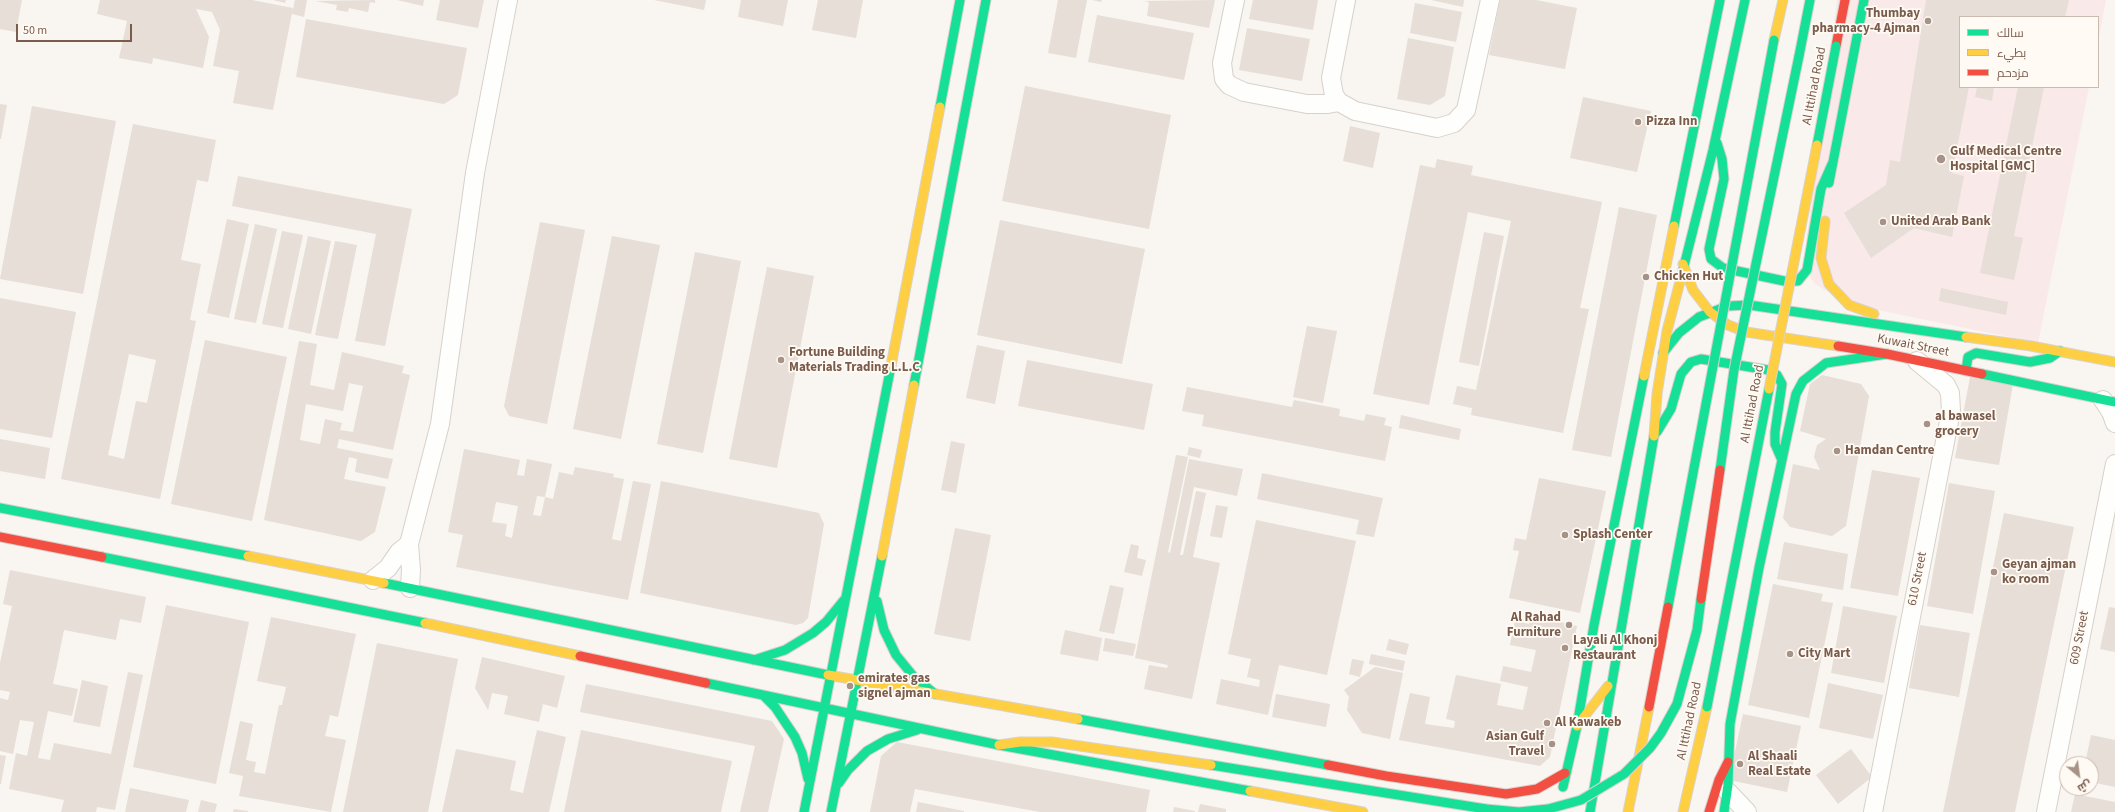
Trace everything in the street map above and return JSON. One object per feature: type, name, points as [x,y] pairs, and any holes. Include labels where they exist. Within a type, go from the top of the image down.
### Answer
[{"type":"main road","points":[[804,812],[960,0]]},
{"type":"main road","points":[[831,812],[876,589],[986,0]]},
{"type":"main road","points":[[1558,812],[1565,773],[1577,726],[1594,625],[1720,0]]},
{"type":"main road","points":[[1590,812],[1610,684],[1654,436],[1663,353],[1683,264],[1716,140],[1745,0]]},
{"type":"main road","points":[[1628,812],[1782,0]]},
{"type":"main road","points":[[1000,745],[1020,742],[1052,742],[1285,776],[1486,809],[1519,812],[1548,809],[1571,803],[1598,791],[1624,774],[1650,748],[1661,733],[1677,704],[1697,630],[1734,370],[1810,0]]},
{"type":"main road","name":"Al Ittihad Road","points":[[1683,812],[1707,707],[1845,0]]},
{"type":"main road","points":[[1864,0],[1832,164],[1821,258],[1826,275],[1834,291],[1849,305],[1868,313],[1937,324],[1984,340]]},
{"type":"main road","points":[[1716,140],[1722,159],[1724,179],[1709,249],[1711,259],[1714,263],[1723,268],[1784,282],[1798,280],[1807,270],[1821,189],[1832,164]]},
{"type":"main road","name":"Kuwait Street","points":[[1683,264],[1692,290],[1710,312],[1728,325],[1746,332],[1887,354],[2109,401]]},
{"type":"main road","name":"Kuwait Street","points":[[1663,353],[1679,333],[1699,317],[1728,306],[1749,305],[2060,351],[2115,362]]},
{"type":"main road","points":[[1966,370],[1966,362],[1968,358],[1976,353],[2030,362],[2050,358],[2060,351]]},
{"type":"main road","points":[[1724,812],[1728,792],[1730,724],[1781,458],[1796,394],[1803,381],[1826,363],[1887,354]]},
{"type":"main road","points":[[1654,436],[1671,409],[1680,374],[1691,362],[1701,359],[1768,370],[1777,375],[1782,384],[1775,432],[1776,444],[1781,458]]},
{"type":"main road","points":[[0,508],[373,580],[406,593],[831,676],[1198,740],[1386,776],[1495,794],[1516,794],[1547,785],[1565,773]]},
{"type":"main road","points":[[0,537],[278,592],[824,709],[1000,745],[1363,812]]},
{"type":"main road","points":[[278,592],[295,588],[336,595]]},
{"type":"main road","points":[[876,589],[879,617],[896,655],[914,677],[936,695]]},
{"type":"main road","points":[[753,660],[785,650],[813,633],[826,622],[846,597]]},
{"type":"main road","points":[[1577,726],[1610,684]]},
{"type":"main road","points":[[763,695],[776,707],[795,737],[806,770],[809,788]]},
{"type":"main road","points":[[835,792],[848,770],[867,751],[899,734],[923,729]]},
{"type":"main road","points":[[1709,812],[1719,780],[1728,762]]},
{"type":"main road","points":[[1516,794],[1523,812]]},
{"type":"street","points":[[406,593],[411,570],[409,544],[440,424],[474,173],[508,0]]},
{"type":"street","points":[[1235,0],[1222,63],[1224,79],[1229,85],[1244,92],[1307,104],[1328,104],[1339,102]]},
{"type":"street","points":[[1346,0],[1331,78],[1334,95],[1339,102],[1354,111],[1437,128],[1454,123],[1466,110],[1490,0]]},
{"type":"street","name":"610 Street","points":[[1873,812],[1951,411],[1950,393],[1946,385],[1916,360]]},
{"type":"street","points":[[2109,401],[2115,423]]},
{"type":"street","name":"609 Street","points":[[2046,812],[2115,464]]},
{"type":"street","points":[[373,580],[388,568],[399,552],[409,544]]},
{"type":"street","points":[[1728,792],[1748,812]]},
{"type":"shaded area","name":"Gulf Medical Centre Hospital [GMC]","points":[[1837,0],[2106,0],[2099,37],[2099,16],[1959,16],[1959,88],[2089,88],[2038,343],[1849,304],[1815,284],[1803,267]]},
{"type":"building","points":[[0,0],[22,0],[16,32],[0,29]]},
{"type":"building","points":[[100,0],[252,0],[293,8],[273,110],[233,103],[239,71],[213,66],[220,30],[212,12],[196,9],[209,37],[203,68],[153,58],[152,64],[119,58],[127,21],[97,14]]},
{"type":"building","points":[[273,0],[286,0],[285,3]]},
{"type":"building","points":[[295,0],[307,0],[304,17],[292,14]]},
{"type":"building","points":[[375,0],[375,3],[370,2],[368,12],[349,8],[348,12],[336,10],[337,5],[315,1]]},
{"type":"building","points":[[397,0],[424,0],[423,6]]},
{"type":"building","points":[[440,0],[484,0],[478,28],[436,20]]},
{"type":"building","points":[[654,0],[706,0],[704,10]]},
{"type":"building","points":[[741,0],[788,0],[783,26],[738,17]]},
{"type":"building","points":[[818,0],[863,0],[856,38],[812,30]]},
{"type":"building","points":[[1058,0],[1087,0],[1076,58],[1048,53]]},
{"type":"building","points":[[1215,0],[1209,28],[1147,16],[1149,2],[1143,1]]},
{"type":"building","points":[[1253,0],[1318,0],[1313,30],[1249,19]]},
{"type":"building","points":[[1431,0],[1464,0],[1463,7]]},
{"type":"building","points":[[1500,0],[1536,0],[1577,8],[1565,69],[1489,55]]},
{"type":"building","points":[[1926,0],[2069,0],[2065,16],[1959,16],[1959,88],[1969,88],[1952,173],[1964,176],[1952,237],[1914,228],[1871,258],[1844,213],[1886,185],[1890,160],[1900,162]]},
{"type":"building","points":[[1415,3],[1462,12],[1456,42],[1410,33]]},
{"type":"building","points":[[1097,15],[1194,33],[1184,80],[1088,62]]},
{"type":"building","points":[[306,19],[467,48],[458,95],[444,104],[296,77]]},
{"type":"building","points":[[1247,28],[1310,39],[1302,81],[1239,70]]},
{"type":"building","points":[[1408,38],[1454,47],[1445,96],[1430,105],[1397,99]]},
{"type":"building","points":[[1025,86],[1171,115],[1149,229],[1002,201]]},
{"type":"building","points":[[1977,88],[1994,88],[1992,101],[1975,97]]},
{"type":"building","points":[[2018,88],[2044,88],[2014,236],[2023,238],[2014,280],[1980,273]]},
{"type":"building","points":[[1583,97],[1651,111],[1637,172],[1570,158]]},
{"type":"building","points":[[0,104],[7,105],[1,139],[0,139]]},
{"type":"building","points":[[32,106],[116,121],[83,294],[0,279]]},
{"type":"building","points":[[133,124],[216,140],[208,182],[197,180],[181,260],[201,264],[190,320],[196,321],[160,499],[61,479]],"holes":[[[129,354],[156,360],[147,403],[136,401],[124,459],[108,455]]]},
{"type":"building","points":[[1350,126],[1380,133],[1373,168],[1343,161]]},
{"type":"building","points":[[1437,159],[1473,166],[1471,175],[1602,202],[1580,308],[1589,309],[1563,433],[1471,415],[1472,408],[1453,404],[1457,386],[1476,390],[1511,221],[1468,212],[1429,405],[1373,394],[1420,165],[1435,168]]},
{"type":"building","points":[[238,176],[412,209],[385,346],[355,341],[376,234],[232,206]]},
{"type":"building","points":[[1619,207],[1657,215],[1611,457],[1572,450]]},
{"type":"building","points":[[227,219],[249,224],[229,318],[207,313]]},
{"type":"building","points":[[1000,220],[1145,249],[1122,364],[977,335]]},
{"type":"building","points":[[540,222],[585,230],[547,424],[509,416],[504,406]]},
{"type":"building","points":[[255,224],[277,229],[256,323],[234,319]]},
{"type":"building","points":[[282,231],[303,235],[283,328],[262,324]]},
{"type":"building","points":[[1484,232],[1504,236],[1479,366],[1459,362]]},
{"type":"building","points":[[308,236],[331,241],[311,334],[288,329]]},
{"type":"building","points":[[612,236],[660,245],[621,439],[573,429]]},
{"type":"building","points":[[335,241],[357,245],[338,339],[315,335]]},
{"type":"building","points":[[695,252],[741,261],[703,453],[657,444]]},
{"type":"building","points":[[767,267],[814,276],[777,468],[729,459]]},
{"type":"building","points":[[1941,288],[2008,302],[2006,315],[1939,301]]},
{"type":"building","points":[[0,298],[76,312],[52,438],[0,429]]},
{"type":"building","points":[[1307,326],[1337,331],[1323,403],[1293,397]]},
{"type":"building","points":[[205,340],[287,357],[252,521],[171,504]]},
{"type":"building","points":[[299,341],[317,344],[310,385],[334,390],[342,352],[404,366],[402,373],[410,375],[393,450],[339,439],[337,448],[393,459],[388,479],[355,472],[357,459],[349,457],[344,479],[386,487],[375,532],[361,541],[264,520]],"holes":[[[349,383],[363,386],[353,432],[340,430],[342,423],[325,419],[320,444],[300,440],[306,404],[343,411]]]},
{"type":"building","points":[[977,345],[1005,351],[995,404],[966,398]]},
{"type":"building","points":[[1027,360],[1153,384],[1144,430],[1018,406]]},
{"type":"building","name":"Hamdan Centre","points":[[1822,375],[1861,384],[1869,396],[1846,526],[1832,536],[1790,527],[1783,518],[1793,464],[1820,470],[1814,457],[1817,445],[1826,439],[1800,431],[1810,384]]},
{"type":"building","points":[[1970,377],[2013,384],[1999,465],[1955,458]]},
{"type":"building","points":[[1187,387],[1292,407],[1294,400],[1340,409],[1339,416],[1364,421],[1366,414],[1386,418],[1384,425],[1392,427],[1385,461],[1202,426],[1204,415],[1182,411]]},
{"type":"building","points":[[1401,415],[1461,429],[1459,440],[1399,428]]},
{"type":"building","points":[[0,439],[50,448],[45,479],[0,471]]},
{"type":"building","points":[[951,441],[965,444],[956,493],[941,490]]},
{"type":"building","points":[[1189,447],[1202,450],[1200,458],[1187,455]]},
{"type":"building","points":[[464,449],[520,460],[517,475],[524,476],[527,459],[552,464],[545,497],[553,499],[559,472],[573,475],[575,467],[614,474],[613,477],[624,479],[612,539],[621,541],[633,481],[651,484],[628,600],[456,567],[463,535],[448,532]],"holes":[[[537,496],[545,497],[541,516],[533,515]],[[496,502],[518,506],[512,538],[505,536],[507,524],[492,522]]]},
{"type":"building","points":[[1176,455],[1188,457],[1168,552],[1170,553],[1189,459],[1243,469],[1237,496],[1194,487],[1180,555],[1183,555],[1196,491],[1206,493],[1193,557],[1220,563],[1192,699],[1144,689],[1149,665],[1167,668],[1168,665],[1135,658]]},
{"type":"building","points":[[1872,470],[1920,478],[1898,596],[1850,588]]},
{"type":"building","points":[[1262,473],[1383,498],[1374,537],[1356,534],[1359,520],[1257,499]]},
{"type":"building","name":"Splash Center","points":[[1539,478],[1606,491],[1580,613],[1509,598],[1519,551],[1513,550],[1515,538],[1526,540]]},
{"type":"building","points":[[661,481],[819,513],[824,524],[808,618],[803,623],[796,625],[640,593]]},
{"type":"building","points":[[1949,483],[1995,491],[1973,614],[1927,606]]},
{"type":"building","points":[[1216,505],[1228,507],[1222,538],[1210,536]]},
{"type":"building","points":[[2004,513],[2074,527],[2015,812],[1943,812]]},
{"type":"building","points":[[1256,520],[1356,541],[1327,675],[1279,665],[1268,715],[1216,704],[1221,679],[1259,687],[1260,680],[1247,677],[1251,659],[1228,654]]},
{"type":"building","points":[[955,528],[991,535],[970,641],[934,634]]},
{"type":"building","points":[[1784,542],[1848,554],[1843,590],[1777,579]]},
{"type":"building","points":[[1131,544],[1139,546],[1137,558],[1146,560],[1142,576],[1124,572]]},
{"type":"building","points":[[10,570],[146,597],[141,623],[120,619],[116,640],[64,630],[53,684],[78,689],[72,716],[48,711],[38,758],[50,760],[54,743],[111,754],[128,672],[143,675],[115,810],[97,807],[96,812],[61,812],[64,800],[9,789],[16,753],[27,756],[34,722],[20,720],[13,754],[0,751],[0,698],[8,700],[10,692],[0,690],[0,663],[12,606],[3,604]]},
{"type":"building","name":"City Mart","points":[[1773,584],[1823,594],[1821,601],[1833,603],[1809,718],[1748,705]]},
{"type":"building","points":[[1110,585],[1124,588],[1114,634],[1099,631]]},
{"type":"building","points":[[166,605],[249,622],[216,784],[133,767]]},
{"type":"building","points":[[1843,606],[1897,616],[1884,683],[1831,673]]},
{"type":"building","points":[[2109,607],[2115,608],[2115,652],[2100,649]]},
{"type":"building","points":[[1531,615],[1577,626],[1550,757],[1540,766],[1399,740],[1410,693],[1430,697],[1425,724],[1454,728],[1455,721],[1446,719],[1456,675],[1501,684],[1497,705],[1523,710],[1528,687],[1500,681],[1503,666],[1531,672],[1536,650],[1510,645],[1515,621],[1529,624]]},
{"type":"building","points":[[271,617],[356,634],[338,717],[330,715],[325,736],[346,740],[331,812],[239,796],[243,776],[229,773],[240,721],[253,724],[246,760],[256,762],[254,772],[265,774],[279,705],[282,705],[286,687],[257,681]]},
{"type":"building","points":[[1920,625],[1970,633],[1959,697],[1909,688]]},
{"type":"building","points":[[1065,630],[1102,638],[1098,661],[1060,654]]},
{"type":"building","points":[[1105,638],[1136,644],[1133,656],[1103,651]]},
{"type":"building","points":[[1389,639],[1409,644],[1406,655],[1386,650]]},
{"type":"building","points":[[377,643],[458,659],[428,812],[343,812]]},
{"type":"building","points":[[1371,654],[1405,661],[1403,671],[1369,664]]},
{"type":"building","points":[[482,657],[565,676],[557,708],[543,704],[539,722],[504,714],[508,696],[492,693],[488,710],[475,688]]},
{"type":"building","points":[[1352,659],[1364,661],[1360,677],[1349,674]]},
{"type":"building","points":[[1375,667],[1403,673],[1390,739],[1362,733],[1347,710],[1349,697],[1344,690]]},
{"type":"building","points":[[82,680],[108,686],[100,727],[73,722]]},
{"type":"building","points":[[1828,683],[1883,695],[1873,739],[1819,728]]},
{"type":"building","points":[[586,684],[772,721],[784,739],[768,812],[740,812],[755,746],[580,712]]},
{"type":"building","points":[[1276,694],[1330,704],[1326,727],[1272,717]]},
{"type":"building","points":[[1743,714],[1801,726],[1787,792],[1729,780]]},
{"type":"building","points":[[537,730],[566,737],[549,812],[442,812],[456,749],[516,761],[510,790],[523,793]]},
{"type":"building","points":[[581,730],[732,761],[721,812],[564,812]]},
{"type":"building","points":[[2091,735],[2115,740],[2115,787],[2099,784],[2099,756],[2087,756]]},
{"type":"building","points":[[897,742],[1150,790],[1146,812],[1040,812],[915,789],[910,812],[870,812],[881,756]]},
{"type":"building","points":[[1851,749],[1872,777],[1838,804],[1816,775]]},
{"type":"building","points":[[0,755],[6,756],[1,784],[0,784]]},
{"type":"building","points":[[130,788],[189,800],[186,812],[125,812]]},
{"type":"building","points":[[2075,796],[2085,796],[2115,802],[2115,812],[2071,812]]},
{"type":"building","points":[[201,800],[217,804],[215,812],[198,812]]},
{"type":"building","points":[[918,802],[964,811],[964,812],[916,812]]},
{"type":"building","points":[[1200,804],[1226,809],[1226,812],[1198,812]]},
{"type":"building","points":[[1174,807],[1195,811],[1195,812],[1173,812]]},
{"type":"building","points":[[234,809],[248,811],[248,812],[233,812]]},
{"type":"traffic: fast","points":[[940,107],[960,0]]},
{"type":"traffic: fast","points":[[914,385],[986,0]]},
{"type":"traffic: fast","points":[[1674,226],[1720,0]]},
{"type":"traffic: fast","points":[[1682,274],[1713,150],[1745,0]]},
{"type":"traffic: fast","points":[[1799,56],[1810,0]]},
{"type":"traffic: fast","points":[[1829,183],[1864,0]]},
{"type":"traffic: fast","points":[[1668,607],[1774,40]]},
{"type":"traffic: fast","points":[[1817,145],[1836,46]]},
{"type":"traffic: fast","points":[[1720,470],[1734,370],[1799,56]]},
{"type":"traffic: fast","points":[[1717,143],[1722,159],[1724,179],[1709,249],[1711,259],[1723,268],[1784,281],[1798,281],[1807,270],[1821,189],[1832,164]]},
{"type":"traffic: fast","points":[[1663,353],[1679,333],[1699,317],[1728,306],[1749,305],[1966,337]]},
{"type":"traffic: fast","points":[[1966,370],[1968,357],[1976,353],[2030,362],[2050,358],[2060,351]]},
{"type":"traffic: fast","points":[[1724,812],[1728,785],[1730,724],[1759,568],[1796,394],[1803,381],[1826,363],[1887,354]]},
{"type":"traffic: fast","points":[[1657,432],[1671,409],[1681,374],[1691,362],[1701,359],[1768,370],[1777,375],[1782,384],[1775,432],[1775,444],[1781,458]]},
{"type":"traffic: fast","points":[[804,812],[891,366]]},
{"type":"traffic: fast","points":[[1982,374],[2115,402]]},
{"type":"traffic: fast","points":[[1563,787],[1577,726],[1594,625],[1644,376]]},
{"type":"traffic: fast","points":[[1707,707],[1769,389]]},
{"type":"traffic: fast","points":[[1590,812],[1654,436]]},
{"type":"traffic: fast","points":[[0,508],[248,556]]},
{"type":"traffic: fast","points":[[831,812],[882,556]]},
{"type":"traffic: fast","points":[[102,557],[425,623]]},
{"type":"traffic: fast","points":[[384,583],[828,675]]},
{"type":"traffic: fast","points":[[1486,809],[1519,812],[1548,809],[1581,800],[1624,774],[1650,748],[1661,733],[1677,704],[1697,630],[1701,599]]},
{"type":"traffic: fast","points":[[754,660],[785,650],[813,633],[826,622],[844,600]]},
{"type":"traffic: fast","points":[[877,601],[884,630],[896,655],[914,677],[935,694]]},
{"type":"traffic: fast","points":[[706,683],[999,745],[1250,791]]},
{"type":"traffic: fast","points":[[763,695],[775,707],[795,737],[802,753],[808,779]]},
{"type":"traffic: fast","points":[[1078,719],[1328,765]]},
{"type":"traffic: fast","points":[[839,783],[848,770],[867,751],[888,739],[917,730]]},
{"type":"traffic: fast","points":[[1211,765],[1486,809]]},
{"type":"traffic: slow","points":[[1774,40],[1783,0]]},
{"type":"traffic: slow","points":[[891,366],[940,107]]},
{"type":"traffic: slow","points":[[1769,389],[1817,145]]},
{"type":"traffic: slow","points":[[1825,221],[1821,258],[1829,284],[1849,305],[1874,314]]},
{"type":"traffic: slow","points":[[1644,376],[1674,226]]},
{"type":"traffic: slow","points":[[1683,264],[1693,290],[1710,312],[1728,325],[1746,332],[1838,346]]},
{"type":"traffic: slow","points":[[1654,436],[1657,394],[1667,331],[1682,274]]},
{"type":"traffic: slow","points":[[1966,337],[2031,346],[2115,362]]},
{"type":"traffic: slow","points":[[882,556],[914,385]]},
{"type":"traffic: slow","points":[[248,556],[384,583]]},
{"type":"traffic: slow","points":[[425,623],[580,656]]},
{"type":"traffic: slow","points":[[828,675],[1078,719]]},
{"type":"traffic: slow","points":[[1577,726],[1608,686]]},
{"type":"traffic: slow","points":[[1628,812],[1649,707]]},
{"type":"traffic: slow","points":[[1683,812],[1707,707]]},
{"type":"traffic: slow","points":[[999,745],[1020,742],[1052,742],[1211,765]]},
{"type":"traffic: slow","points":[[1250,791],[1363,812]]},
{"type":"traffic: jam","points":[[1836,46],[1845,0]]},
{"type":"traffic: jam","points":[[1838,346],[1887,354],[1982,374]]},
{"type":"traffic: jam","points":[[1701,599],[1720,470]]},
{"type":"traffic: jam","points":[[0,537],[102,557]]},
{"type":"traffic: jam","points":[[1649,707],[1668,607]]},
{"type":"traffic: jam","points":[[580,656],[706,683]]},
{"type":"traffic: jam","points":[[1709,812],[1719,780],[1728,762]]},
{"type":"traffic: jam","points":[[1328,765],[1386,776],[1506,794],[1537,789],[1565,773]]},
{"type":"place","name":"Thumbay pharmacy-4 Ajman","points":[[1928,21]]},
{"type":"place","name":"Pizza Inn","points":[[1638,122]]},
{"type":"place","name":"Gulf Medical Centre Hospital [GMC]","points":[[1941,159]]},
{"type":"place","name":"United Arab Bank","points":[[1883,222]]},
{"type":"place","name":"Chicken Hut","points":[[1646,277]]},
{"type":"place","name":"Fortune Building Materials Trading L.L.C","points":[[781,360]]},
{"type":"place","name":"al bawasel grocery","points":[[1927,424]]},
{"type":"place","name":"Hamdan Centre","points":[[1837,451]]},
{"type":"place","name":"Splash Center","points":[[1565,535]]},
{"type":"place","name":"Geyan ajman ko room","points":[[1994,572]]},
{"type":"place","name":"Al Rahad Furniture","points":[[1569,625]]},
{"type":"place","name":"Layali Al Khonj Restaurant","points":[[1565,648]]},
{"type":"place","name":"City Mart","points":[[1790,654]]},
{"type":"place","name":"emirates gas signel ajman","points":[[850,686]]},
{"type":"place","name":"Al Kawakeb","points":[[1547,723]]},
{"type":"place","name":"Asian Gulf Travel","points":[[1552,744]]},
{"type":"place","name":"Al Shaali Real Estate","points":[[1740,764]]}]
